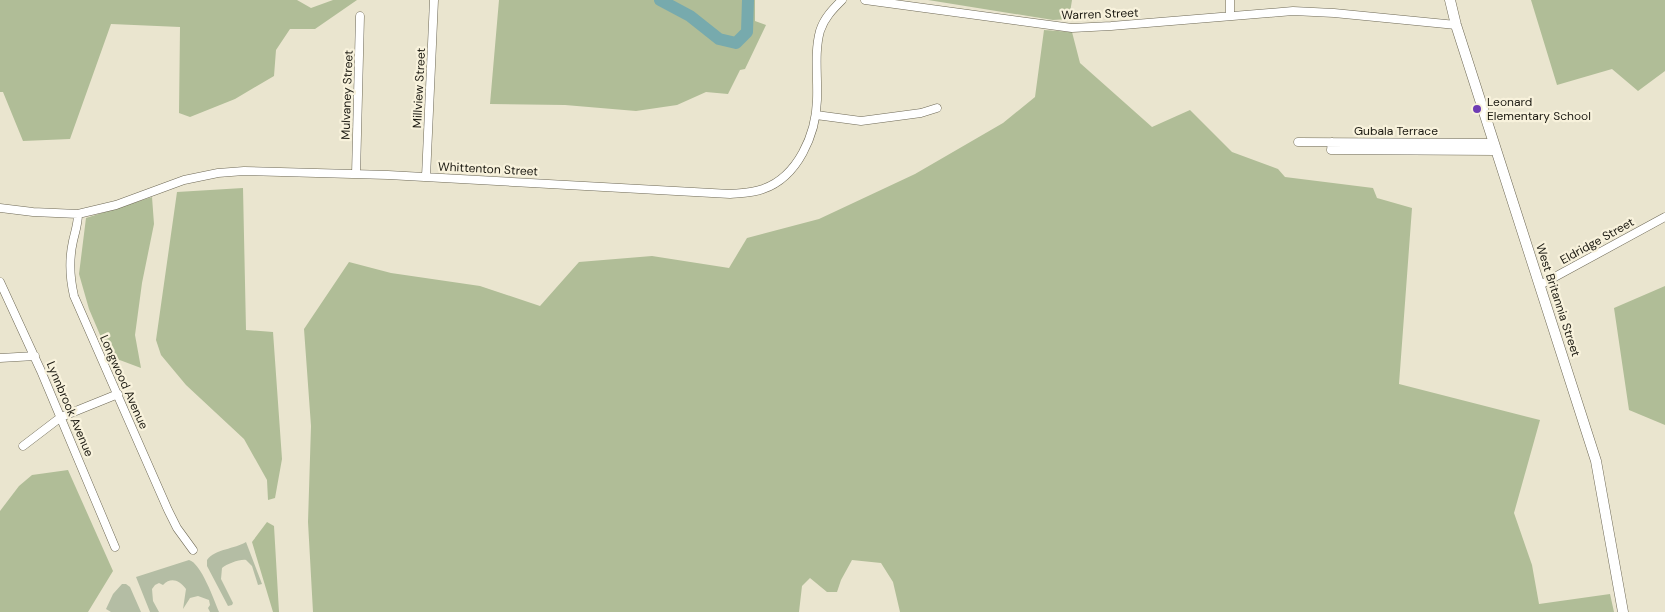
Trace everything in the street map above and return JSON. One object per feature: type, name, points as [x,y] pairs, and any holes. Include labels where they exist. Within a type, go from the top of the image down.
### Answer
[{"type":"street","name":"Millview Street","points":[[426,177],[434,0]]},
{"type":"street","name":"Whittenton Street","points":[[0,208],[42,213],[78,214],[116,205],[184,180],[218,173],[244,171],[426,177],[730,194],[750,193],[772,185],[792,169],[810,139],[816,115],[819,35],[826,18],[842,0]]},
{"type":"street","name":"Warren Street","points":[[865,0],[1072,28],[1285,11],[1308,11],[1456,25]]},
{"type":"street","points":[[1230,0],[1230,16]]},
{"type":"street","name":"West Britannia Street","points":[[1450,0],[1456,25],[1596,462],[1623,612]]},
{"type":"street","name":"Mulvaney Street","points":[[356,174],[360,16]]},
{"type":"street","points":[[816,115],[861,121],[921,113],[937,108]]},
{"type":"street","name":"Gubala Terrace","points":[[1298,142],[1495,147]]},
{"type":"street","name":"Gubala Terrace","points":[[1332,142],[1332,150],[1495,147]]},
{"type":"street","name":"Longwood Avenue","points":[[78,214],[78,225],[71,257],[71,279],[74,296],[168,510],[177,528],[193,550]]},
{"type":"street","name":"Eldridge Street","points":[[1540,285],[1665,217]]},
{"type":"street","name":"Lynnbrook Avenue","points":[[0,282],[35,356],[115,547]]},
{"type":"street","points":[[0,358],[35,356]]},
{"type":"street","points":[[23,446],[61,417],[118,394]]},
{"type":"green space","points":[[0,0],[297,0],[311,8],[333,0],[357,0],[315,29],[290,29],[276,50],[274,76],[235,99],[190,117],[179,113],[180,27],[111,24],[70,139],[23,141],[3,92],[0,92]]},
{"type":"green space","points":[[499,0],[755,0],[755,21],[766,25],[745,69],[740,70],[728,94],[706,92],[677,105],[636,111],[565,105],[490,104]]},
{"type":"green space","points":[[928,0],[1072,0],[1069,19],[1053,20]]},
{"type":"green space","points":[[1531,0],[1665,0],[1665,71],[1638,91],[1612,69],[1557,85]]},
{"type":"green space","points":[[1044,30],[1072,32],[1080,63],[1152,127],[1190,110],[1232,152],[1278,169],[1285,177],[1373,188],[1377,198],[1412,208],[1399,384],[1540,420],[1514,513],[1532,565],[1539,604],[1610,594],[1614,612],[900,612],[893,582],[881,563],[852,560],[837,592],[827,592],[810,578],[802,586],[799,612],[313,612],[308,522],[311,426],[304,329],[349,262],[391,273],[480,286],[540,306],[579,262],[652,256],[729,268],[747,238],[819,219],[915,174],[1003,123],[1035,97]]},
{"type":"green space","points":[[243,188],[246,330],[273,332],[282,459],[275,498],[268,500],[267,480],[244,439],[186,385],[161,355],[156,340],[177,192]]},
{"type":"green space","points":[[152,197],[154,224],[142,283],[135,335],[141,368],[109,356],[89,309],[79,274],[86,218]]},
{"type":"green space","points":[[1665,286],[1665,425],[1629,410],[1614,308]]},
{"type":"green space","points":[[68,470],[113,571],[88,612],[0,612],[0,511],[19,486],[32,475]]},
{"type":"green space","points":[[267,522],[274,526],[279,612],[273,612],[252,542]]},
{"type":"green space","points":[[246,542],[262,584],[258,585],[252,566],[246,560],[224,566],[221,579],[233,603],[228,606],[207,566],[207,560],[220,551]]},
{"type":"green space","points":[[189,560],[198,568],[219,612],[210,612],[208,608],[210,605],[209,600],[198,596],[190,598],[183,609],[186,589],[181,583],[172,580],[163,585],[159,583],[152,589],[153,601],[159,612],[150,612],[136,577]]},
{"type":"green space","points":[[122,584],[130,587],[141,612],[111,612],[106,609],[113,594]]},
{"type":"waterway","points":[[660,0],[690,16],[719,39],[736,43],[747,32],[748,0]]},
{"type":"place","name":"Leonard Elementary School","points":[[1477,109]]}]
